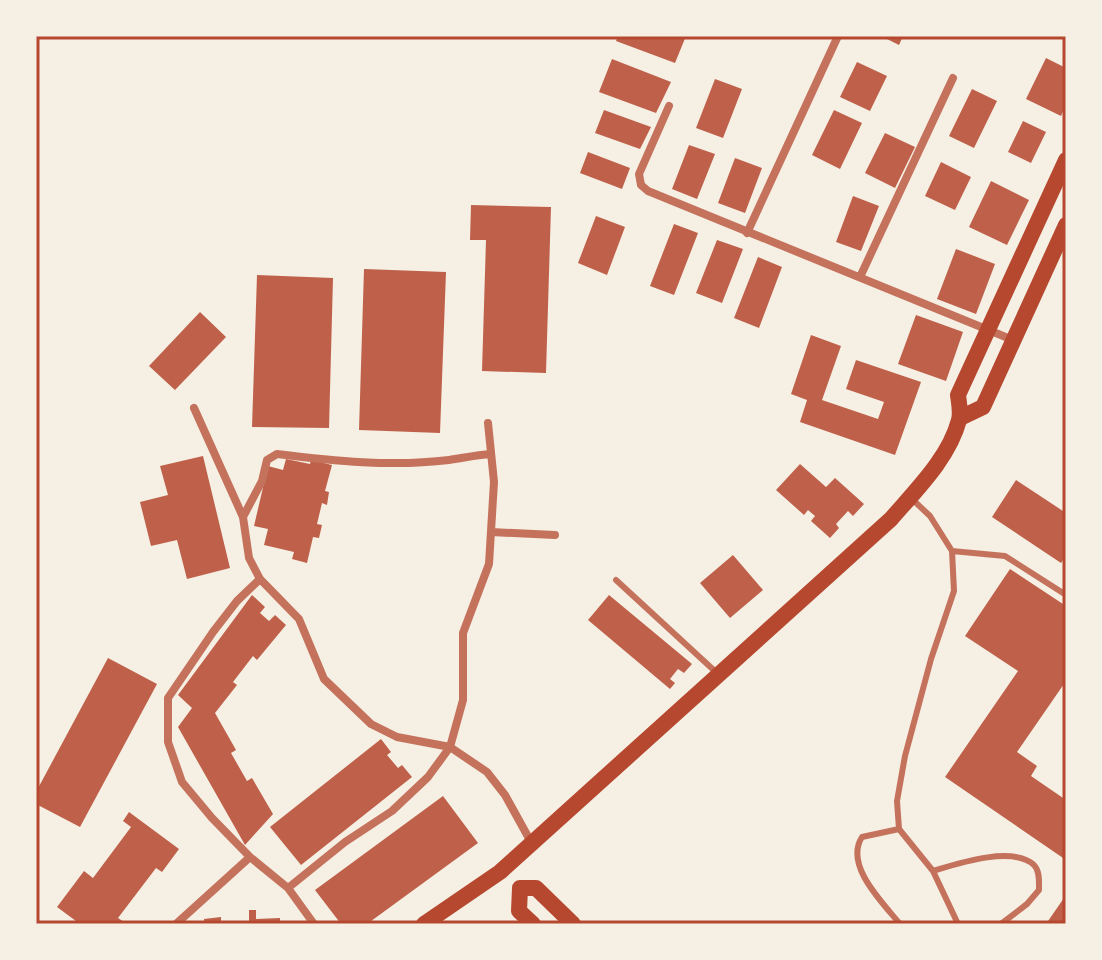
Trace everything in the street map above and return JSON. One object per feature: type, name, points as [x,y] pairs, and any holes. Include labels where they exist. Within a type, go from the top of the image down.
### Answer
[{"type":"main road","points":[[424,924],[500,872],[891,519],[910,497],[943,455],[960,418],[958,395],[1066,160]]},
{"type":"main road","points":[[960,418],[983,407],[1066,225]]},
{"type":"main road","points":[[500,872],[520,888],[536,888],[573,924]]},
{"type":"main road","points":[[520,888],[519,911],[533,924]]},
{"type":"street","points":[[747,233],[838,36]]},
{"type":"street","points":[[860,277],[953,78]]},
{"type":"street","points":[[669,106],[639,174],[641,185],[648,191],[1013,340]]},
{"type":"street","points":[[194,408],[243,517],[249,558],[260,579],[299,619],[324,679],[371,724],[397,737],[450,747],[487,772],[505,795],[531,842]]},
{"type":"street","points":[[288,888],[345,842],[392,811],[428,777],[450,747],[463,700],[463,633],[489,564],[494,482],[488,423]]},
{"type":"street","points":[[243,517],[262,481],[267,460],[277,454],[347,462],[448,460],[491,454]]},
{"type":"street","points":[[491,532],[555,535]]},
{"type":"street","points":[[260,579],[237,601],[213,632],[168,698],[168,742],[182,782],[250,857],[288,888],[314,924]]},
{"type":"street","points":[[176,924],[250,857]]},
{"type":"lane","points":[[910,497],[930,516],[952,551],[954,591],[931,659],[905,756],[897,801],[899,829],[933,871],[958,924]]},
{"type":"lane","points":[[952,551],[1005,556],[1063,593]]},
{"type":"lane","points":[[616,580],[718,674]]},
{"type":"lane","points":[[899,829],[862,837],[856,846],[858,865],[900,924]]},
{"type":"lane","points":[[933,871],[979,858],[1019,858],[1034,865],[1039,874],[1039,890],[1027,904],[1001,924]]},
{"type":"building","points":[[618,36],[686,36],[675,63],[616,41]]},
{"type":"building","points":[[881,36],[903,36],[899,45]]},
{"type":"building","points":[[1046,58],[1066,68],[1066,105],[1061,116],[1026,99]]},
{"type":"building","points":[[612,59],[671,82],[656,113],[599,92]]},
{"type":"building","points":[[857,62],[887,76],[870,111],[840,97]]},
{"type":"building","points":[[715,79],[742,89],[723,138],[696,128]]},
{"type":"building","points":[[972,89],[997,101],[974,148],[949,136]]},
{"type":"building","points":[[604,110],[651,127],[640,149],[595,133]]},
{"type":"building","points":[[834,110],[862,123],[840,169],[812,155]]},
{"type":"building","points":[[1023,121],[1046,132],[1031,163],[1008,152]]},
{"type":"building","points":[[885,133],[915,147],[895,188],[865,173]]},
{"type":"building","points":[[689,145],[715,154],[697,199],[672,189]]},
{"type":"building","points":[[588,152],[630,168],[622,189],[580,173]]},
{"type":"building","points":[[735,158],[762,168],[745,213],[718,203]]},
{"type":"building","points":[[941,162],[971,177],[955,210],[925,196]]},
{"type":"building","points":[[991,181],[1029,200],[1007,245],[969,227]]},
{"type":"building","points":[[853,196],[879,206],[861,251],[836,242]]},
{"type":"building","points":[[471,205],[551,207],[546,373],[482,371],[486,240],[470,240]]},
{"type":"building","points":[[596,216],[625,227],[607,275],[578,263]]},
{"type":"building","points":[[674,224],[698,233],[674,295],[650,286]]},
{"type":"building","points":[[717,240],[743,249],[722,303],[696,293]]},
{"type":"building","points":[[956,249],[995,264],[976,314],[937,299]]},
{"type":"building","points":[[758,257],[782,267],[759,328],[734,318]]},
{"type":"building","points":[[364,269],[446,272],[440,433],[359,430]]},
{"type":"building","points":[[257,275],[333,278],[329,428],[252,427]]},
{"type":"building","points":[[200,312],[226,337],[175,390],[149,366]]},
{"type":"building","points":[[916,315],[963,332],[946,381],[898,364]]},
{"type":"building","points":[[811,335],[841,346],[822,400],[878,419],[884,402],[846,389],[856,360],[921,382],[895,455],[800,422],[807,400],[791,394]]},
{"type":"building","points":[[203,456],[230,568],[187,579],[177,540],[151,546],[140,502],[168,495],[160,466]]},
{"type":"building","points":[[286,459],[332,465],[325,491],[329,492],[327,505],[322,503],[317,524],[322,525],[319,538],[313,537],[307,563],[292,559],[294,552],[264,545],[268,529],[254,526],[268,466],[283,470]]},
{"type":"building","points":[[800,464],[826,487],[835,478],[864,504],[853,516],[848,511],[836,524],[839,528],[830,538],[811,521],[815,516],[808,510],[804,515],[776,490]]},
{"type":"building","points":[[1016,480],[1066,513],[1066,556],[1061,563],[992,517]]},
{"type":"building","points":[[733,555],[763,590],[730,618],[700,583]]},
{"type":"building","points":[[1010,569],[1063,604],[1066,599],[1066,681],[1017,752],[1037,766],[1031,776],[1066,800],[1066,860],[945,777],[1018,671],[965,636]]},
{"type":"building","points":[[252,595],[265,607],[260,613],[269,621],[275,615],[286,625],[257,660],[253,656],[233,682],[237,685],[215,713],[236,750],[231,753],[247,781],[252,778],[273,814],[245,845],[178,727],[192,708],[178,695]]},
{"type":"building","points":[[609,595],[692,664],[684,673],[678,669],[670,679],[675,683],[670,689],[588,620]]},
{"type":"building","points":[[108,658],[157,684],[80,827],[36,804],[36,792]]},
{"type":"building","points":[[381,739],[391,752],[387,755],[398,768],[402,765],[412,777],[301,865],[270,827]]},
{"type":"building","points":[[443,796],[478,843],[367,924],[341,924],[315,890]]},
{"type":"building","points":[[129,812],[179,849],[162,872],[156,868],[118,918],[124,922],[122,924],[80,924],[57,907],[84,871],[93,878],[131,827],[123,821]]},
{"type":"building","points":[[1066,895],[1066,924],[1046,924]]},
{"type":"building","points":[[249,910],[256,910],[256,919],[280,918],[280,924],[249,924]]},
{"type":"building","points":[[221,917],[221,924],[204,924],[204,919]]}]
